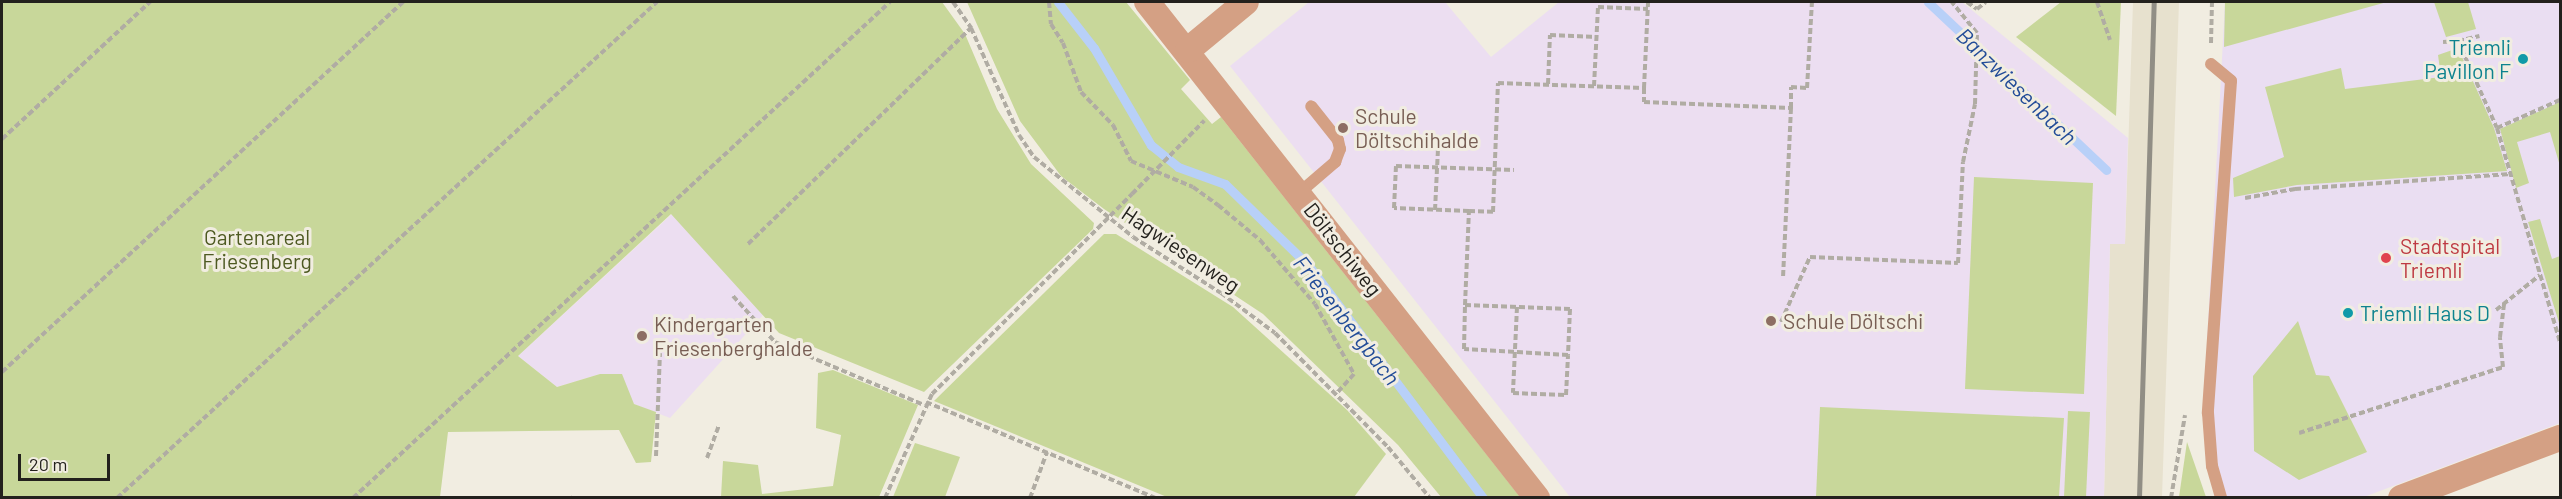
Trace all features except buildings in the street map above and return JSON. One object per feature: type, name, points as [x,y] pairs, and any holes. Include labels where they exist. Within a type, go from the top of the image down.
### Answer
[{"type":"street","name":"Döltschiweg","points":[[1147,2],[1188,50],[1537,498]]},
{"type":"street","points":[[1188,50],[1246,2]]},
{"type":"street","points":[[2401,498],[2560,438]]},
{"type":"lane","points":[[2211,64],[2231,81],[2208,413],[2212,466],[2221,498]]},
{"type":"lane","points":[[1299,193],[1335,162],[1340,149],[1338,140],[1311,106]]},
{"type":"path","points":[[2,139],[150,2]]},
{"type":"path","points":[[2,372],[403,2]]},
{"type":"path","points":[[117,498],[657,2]]},
{"type":"path","points":[[353,498],[890,2]]},
{"type":"path","name":"Hagwiesenweg","points":[[953,2],[971,28],[1019,135],[1034,157],[1109,219],[1257,318],[1337,393],[1430,498]]},
{"type":"path","points":[[1049,2],[1051,24],[1063,43],[1081,92],[1113,125],[1131,161],[1193,187],[1218,206],[1260,240],[1315,304],[1354,374],[1337,393]]},
{"type":"path","points":[[1648,2],[1644,102],[1791,108]]},
{"type":"path","points":[[1783,278],[1791,87],[1807,88],[1812,2]]},
{"type":"path","points":[[1781,322],[1810,257],[1958,263],[1963,162],[1975,104],[1977,33],[1952,2]]},
{"type":"path","points":[[1967,2],[1977,9],[1986,2]]},
{"type":"path","points":[[2097,2],[2110,40]]},
{"type":"path","points":[[2211,64],[2212,2]]},
{"type":"path","points":[[1594,86],[1599,7],[1648,9]]},
{"type":"path","points":[[748,243],[971,28]]},
{"type":"path","points":[[1548,84],[1550,35],[1597,37]]},
{"type":"path","points":[[2443,42],[2479,36]]},
{"type":"path","points":[[2458,41],[2497,128],[2560,342]]},
{"type":"path","points":[[1514,170],[1495,169],[1437,167],[1396,166],[1394,208],[1493,212],[1495,169],[1498,83],[1644,88]]},
{"type":"path","points":[[2497,128],[2560,100]]},
{"type":"path","points":[[885,498],[925,404],[1204,121]]},
{"type":"path","points":[[1435,210],[1438,148]]},
{"type":"path","points":[[2223,201],[2295,189],[2510,174]]},
{"type":"path","points":[[1469,211],[1464,349],[1568,355]]},
{"type":"path","points":[[2496,310],[2540,275]]},
{"type":"path","points":[[733,296],[775,342],[1156,498]]},
{"type":"path","points":[[2299,433],[2503,367],[2500,337],[2504,303]]},
{"type":"path","points":[[1465,305],[1570,309],[1566,395],[1513,393],[1517,307]]},
{"type":"path","points":[[656,456],[660,353]]},
{"type":"path","points":[[2171,498],[2185,412]]},
{"type":"path","points":[[707,458],[719,425]]},
{"type":"path","points":[[1030,496],[1047,452]]},
{"type":"shaded area","name":"Schule Döltschi","points":[[1309,2],[1445,2],[1491,57],[1559,2],[1962,2],[2128,138],[2125,244],[2110,244],[2104,497],[1570,497],[1230,66]]},
{"type":"shaded area","points":[[2133,2],[2179,2],[2162,497],[2104,498],[2110,243],[2125,244]]},
{"type":"shaded area","name":"Stadtspital Triemli","points":[[2225,2],[2560,2],[2560,423],[2364,497],[2223,497],[2208,472],[2207,343]]},
{"type":"shaded area","name":"Kindergarten Friesenberghalde","points":[[672,214],[763,315],[670,418],[634,404],[600,374],[557,387],[518,356]]},
{"type":"green space","name":"Gartenareal Friesenberg","points":[[2,2],[942,2],[965,34],[997,109],[1031,164],[1094,223],[1093,229],[924,392],[779,333],[671,214],[518,356],[557,387],[600,374],[622,374],[634,404],[656,412],[651,462],[636,463],[619,430],[448,432],[440,497],[2,497]]},
{"type":"green space","points":[[967,2],[1126,2],[1190,80],[1181,89],[1212,124],[1221,117],[1520,497],[1441,497],[1398,445],[1263,314],[1104,209],[1061,176],[1020,121]]},
{"type":"green space","points":[[2061,2],[2121,2],[2116,116],[2016,37]]},
{"type":"green space","points":[[2225,2],[2387,2],[2224,47]]},
{"type":"green space","points":[[2434,2],[2468,2],[2476,29],[2446,37]]},
{"type":"green space","points":[[2458,48],[2494,128],[2507,171],[2297,185],[2234,197],[2233,178],[2284,157],[2265,87],[2341,68],[2345,89],[2441,77],[2438,55]]},
{"type":"green space","points":[[2560,102],[2560,166],[2550,132],[2517,142],[2529,183],[2516,188],[2500,129]]},
{"type":"green space","points":[[1974,177],[2093,183],[2084,394],[1965,389]]},
{"type":"green space","points":[[2540,219],[2552,259],[2560,256],[2560,326],[2528,222]]},
{"type":"green space","points":[[1104,234],[1116,234],[1233,307],[1347,410],[1386,454],[1354,497],[1167,497],[934,401]]},
{"type":"green space","points":[[2298,321],[2316,375],[2329,376],[2367,452],[2299,480],[2254,451],[2253,376]]},
{"type":"green space","points":[[833,370],[918,405],[879,497],[721,497],[723,461],[758,465],[762,494],[833,486],[841,435],[816,428],[818,373]]},
{"type":"green space","points":[[1820,407],[2064,418],[2059,497],[1816,497]]},
{"type":"green space","points":[[2068,411],[2090,412],[2086,497],[2064,497]]},
{"type":"green space","points":[[2187,442],[2206,497],[2179,497]]},
{"type":"green space","points":[[915,443],[960,457],[945,497],[893,497]]},
{"type":"waterway","name":"Friesenbergbach","points":[[1058,2],[1094,48],[1151,145],[1178,167],[1225,184],[1309,266],[1483,498]]},
{"type":"waterway","name":"Banzwiesenbach","points":[[1928,2],[2106,170]]},
{"type":"railway","points":[[2139,498],[2154,2]]},
{"type":"place","name":"Triemli Pavillon F","points":[[2523,59]]},
{"type":"place","name":"Schule Döltschihalde","points":[[1343,128]]},
{"type":"place","name":"Stadtspital Triemli","points":[[2386,258]]},
{"type":"place","name":"Triemli Haus D","points":[[2348,313]]},
{"type":"place","name":"Schule Döltschi","points":[[1771,321]]},
{"type":"place","name":"Kindergarten Friesenberghalde","points":[[642,336]]}]
